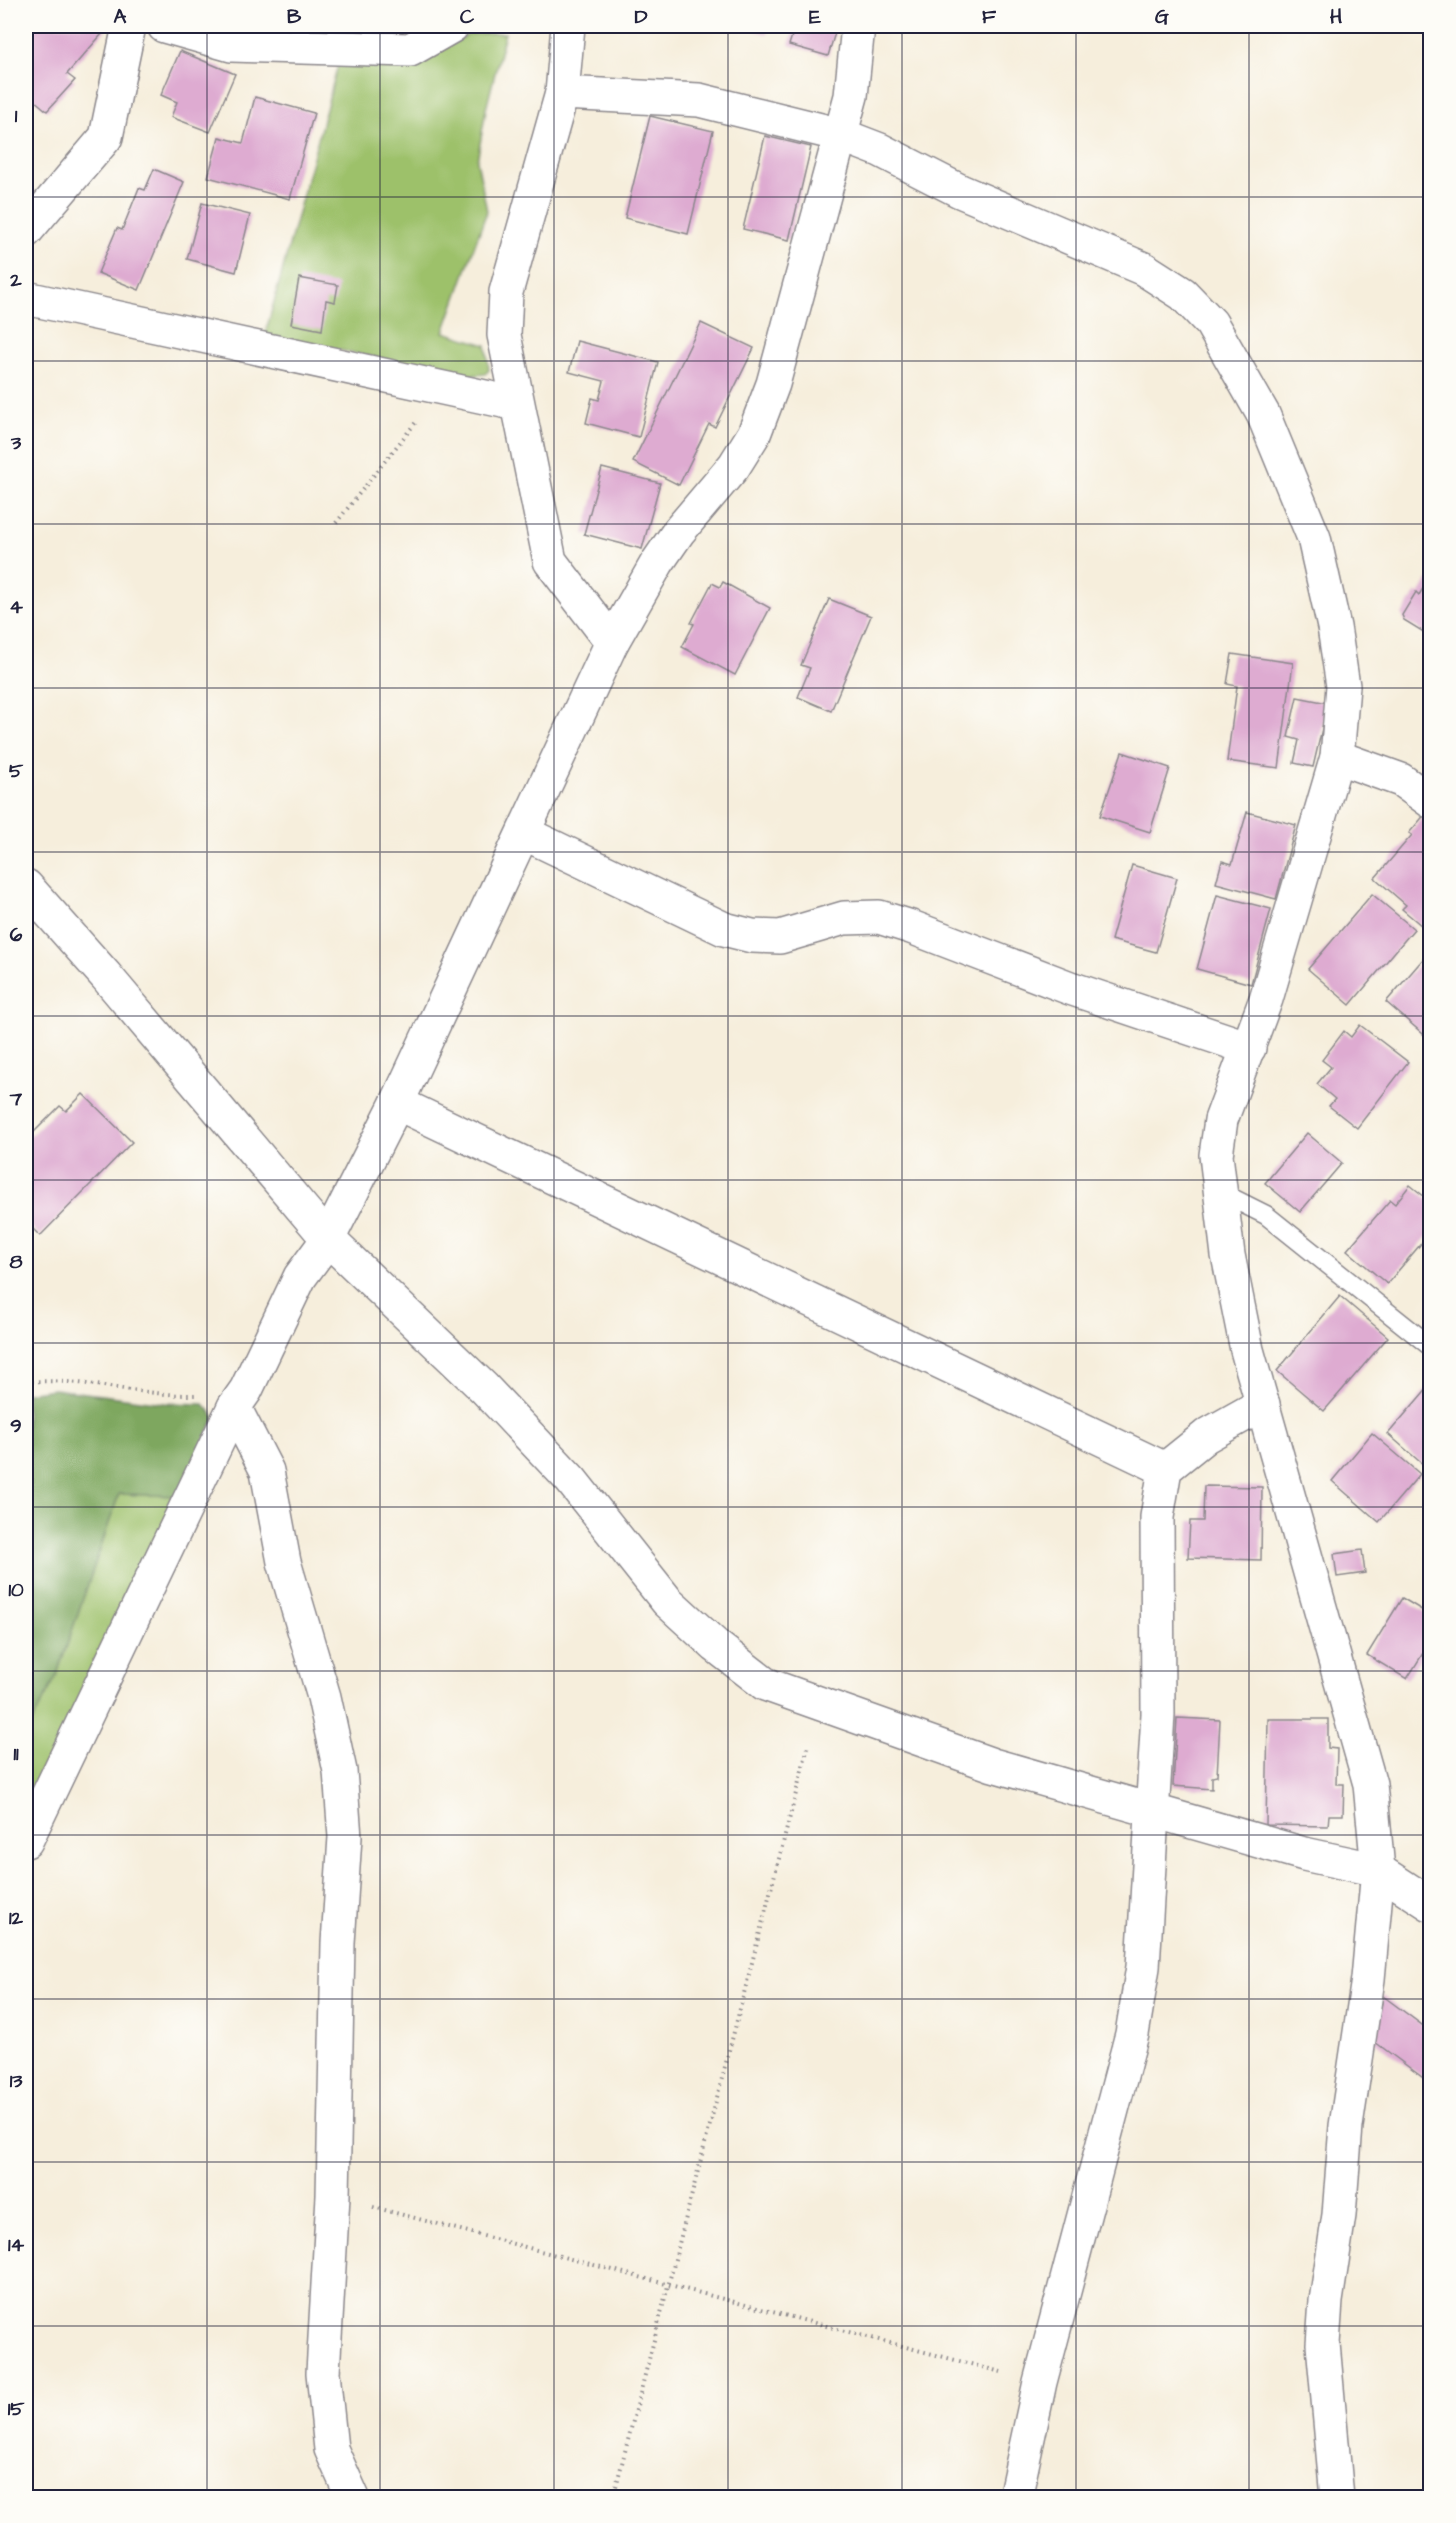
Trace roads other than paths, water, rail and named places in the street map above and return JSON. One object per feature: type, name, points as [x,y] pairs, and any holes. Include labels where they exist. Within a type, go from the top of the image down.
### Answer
[{"type":"street","points":[[26,231],[106,137],[129,26]]},
{"type":"street","points":[[164,26],[231,45],[410,50],[452,26]]},
{"type":"street","points":[[568,26],[562,93],[506,292],[504,335],[550,561],[612,642]]},
{"type":"street","points":[[26,1841],[300,1277],[328,1239],[397,1103],[612,642],[662,555],[679,531],[734,466],[754,434],[773,384],[851,96],[858,26]]},
{"type":"street","points":[[562,93],[699,100],[841,135],[880,150],[960,191],[1144,269],[1183,294],[1211,324],[1263,414],[1314,538],[1334,627],[1343,686],[1337,757],[1266,999],[1217,1136],[1220,1192],[1228,1255],[1247,1350],[1370,1784],[1378,1870],[1368,1979],[1346,2126],[1339,2215],[1325,2312],[1323,2344],[1337,2498]]},
{"type":"street","points":[[26,298],[517,404]]},
{"type":"street","points":[[1337,757],[1401,780],[1431,801]]},
{"type":"street","points":[[524,833],[724,929],[752,936],[780,938],[844,918],[859,916],[879,918],[911,927],[1070,988],[1249,1048]]},
{"type":"street","points":[[29,899],[328,1239],[484,1388],[571,1480],[667,1600],[716,1646],[765,1684],[993,1765],[1304,1854],[1378,1870],[1431,1904]]},
{"type":"street","points":[[397,1103],[1166,1469]]},
{"type":"street","points":[[240,1399],[267,1471],[284,1562],[324,1697],[340,1771],[345,1837],[338,1943],[333,2196],[323,2373],[331,2449],[353,2498]]},
{"type":"street","points":[[1015,2498],[1040,2382],[1132,2034],[1143,1967],[1158,1714],[1157,1517],[1166,1469],[1206,1436],[1263,1404]]},
{"type":"lane","points":[[1220,1192],[1266,1215],[1431,1346]]}]
